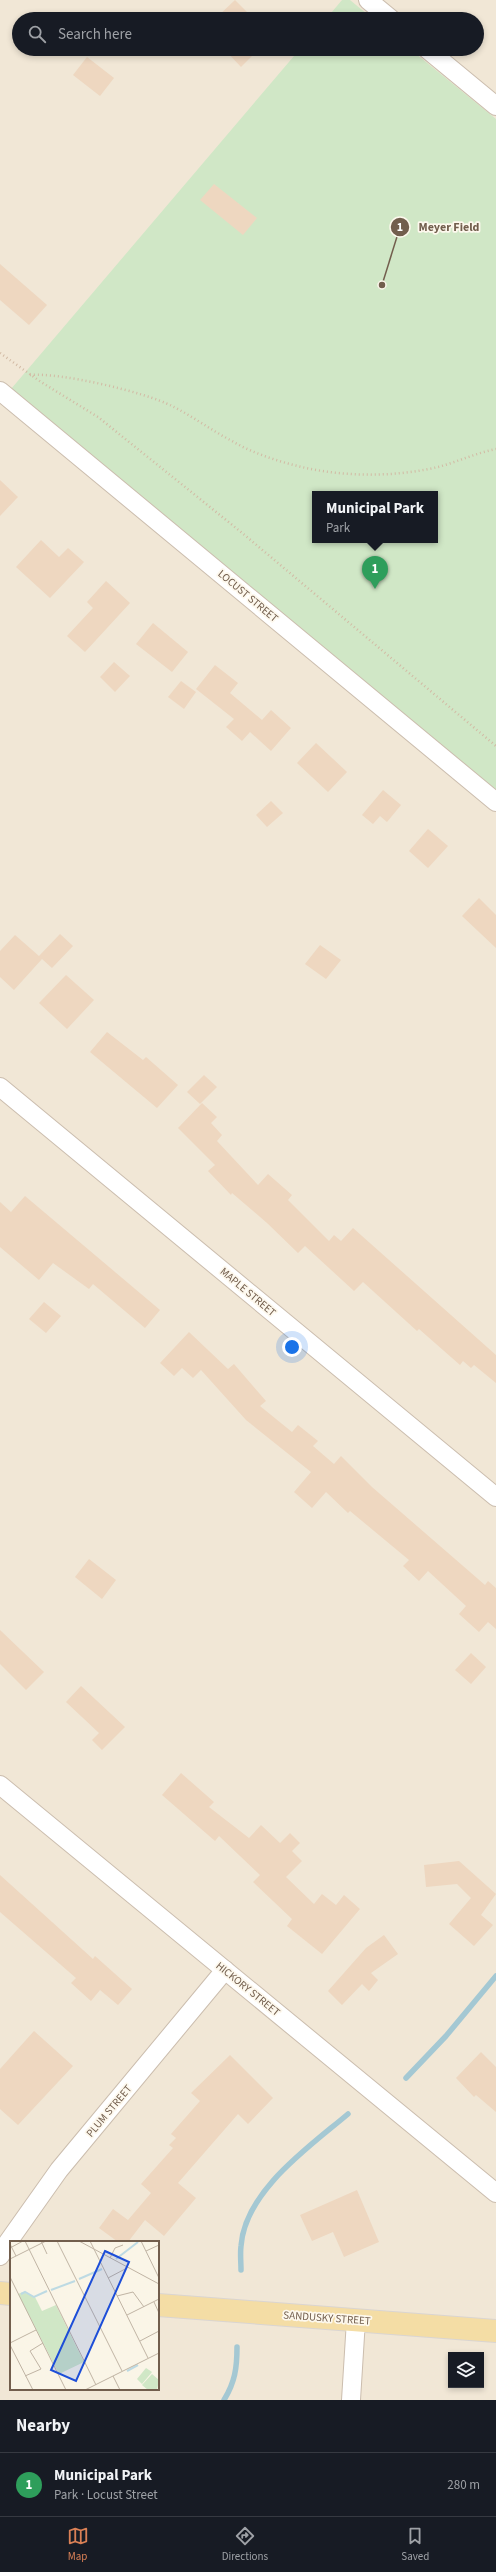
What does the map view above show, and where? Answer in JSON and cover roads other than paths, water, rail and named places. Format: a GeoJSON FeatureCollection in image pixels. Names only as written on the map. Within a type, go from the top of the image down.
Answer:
{"type":"FeatureCollection","features":[{"type":"Feature","properties":{"kind":"main road"},"geometry":{"type":"LineString","coordinates":[[0,2293],[10,2294]]}},
{"type":"Feature","properties":{"kind":"main road","name":"SANDUSKY STREET"},"geometry":{"type":"LineString","coordinates":[[159,2305],[496,2331]]}},
{"type":"Feature","properties":{"kind":"street"},"geometry":{"type":"LineString","coordinates":[[368,0],[383,12]]}},
{"type":"Feature","properties":{"kind":"street"},"geometry":{"type":"LineString","coordinates":[[435,56],[496,106]]}},
{"type":"Feature","properties":{"kind":"street","name":"LOCUST STREET"},"geometry":{"type":"LineString","coordinates":[[0,391],[496,802]]}},
{"type":"Feature","properties":{"kind":"street","name":"MAPLE STREET"},"geometry":{"type":"LineString","coordinates":[[0,1087],[496,1497]]}},
{"type":"Feature","properties":{"kind":"street","name":"HICKORY STREET"},"geometry":{"type":"LineString","coordinates":[[0,1785],[496,2193]]}},
{"type":"Feature","properties":{"kind":"street","name":"PLUM STREET"},"geometry":{"type":"LineString","coordinates":[[0,2256],[8,2242],[60,2170],[225,1970]]}},
{"type":"Feature","properties":{"kind":"street"},"geometry":{"type":"LineString","coordinates":[[351,2400],[356,2320]]}},
{"type":"Feature","properties":{"kind":"waterway"},"geometry":{"type":"LineString","coordinates":[[406,2078],[446,2036],[496,1976]]}},
{"type":"Feature","properties":{"kind":"waterway"},"geometry":{"type":"LineString","coordinates":[[241,2270],[241,2246],[245,2226],[254,2207],[266,2189],[298,2156],[348,2114]]}},
{"type":"Feature","properties":{"kind":"waterway"},"geometry":{"type":"LineString","coordinates":[[224,2400],[235,2375],[237,2347]]}},
{"type":"Feature","properties":{"kind":"place","name":"Meyer Field"},"geometry":{"type":"Point","coordinates":[382,285]}},
{"type":"Feature","properties":{"kind":"place","name":"Municipal Park"},"geometry":{"type":"Point","coordinates":[375,589]}}]}
